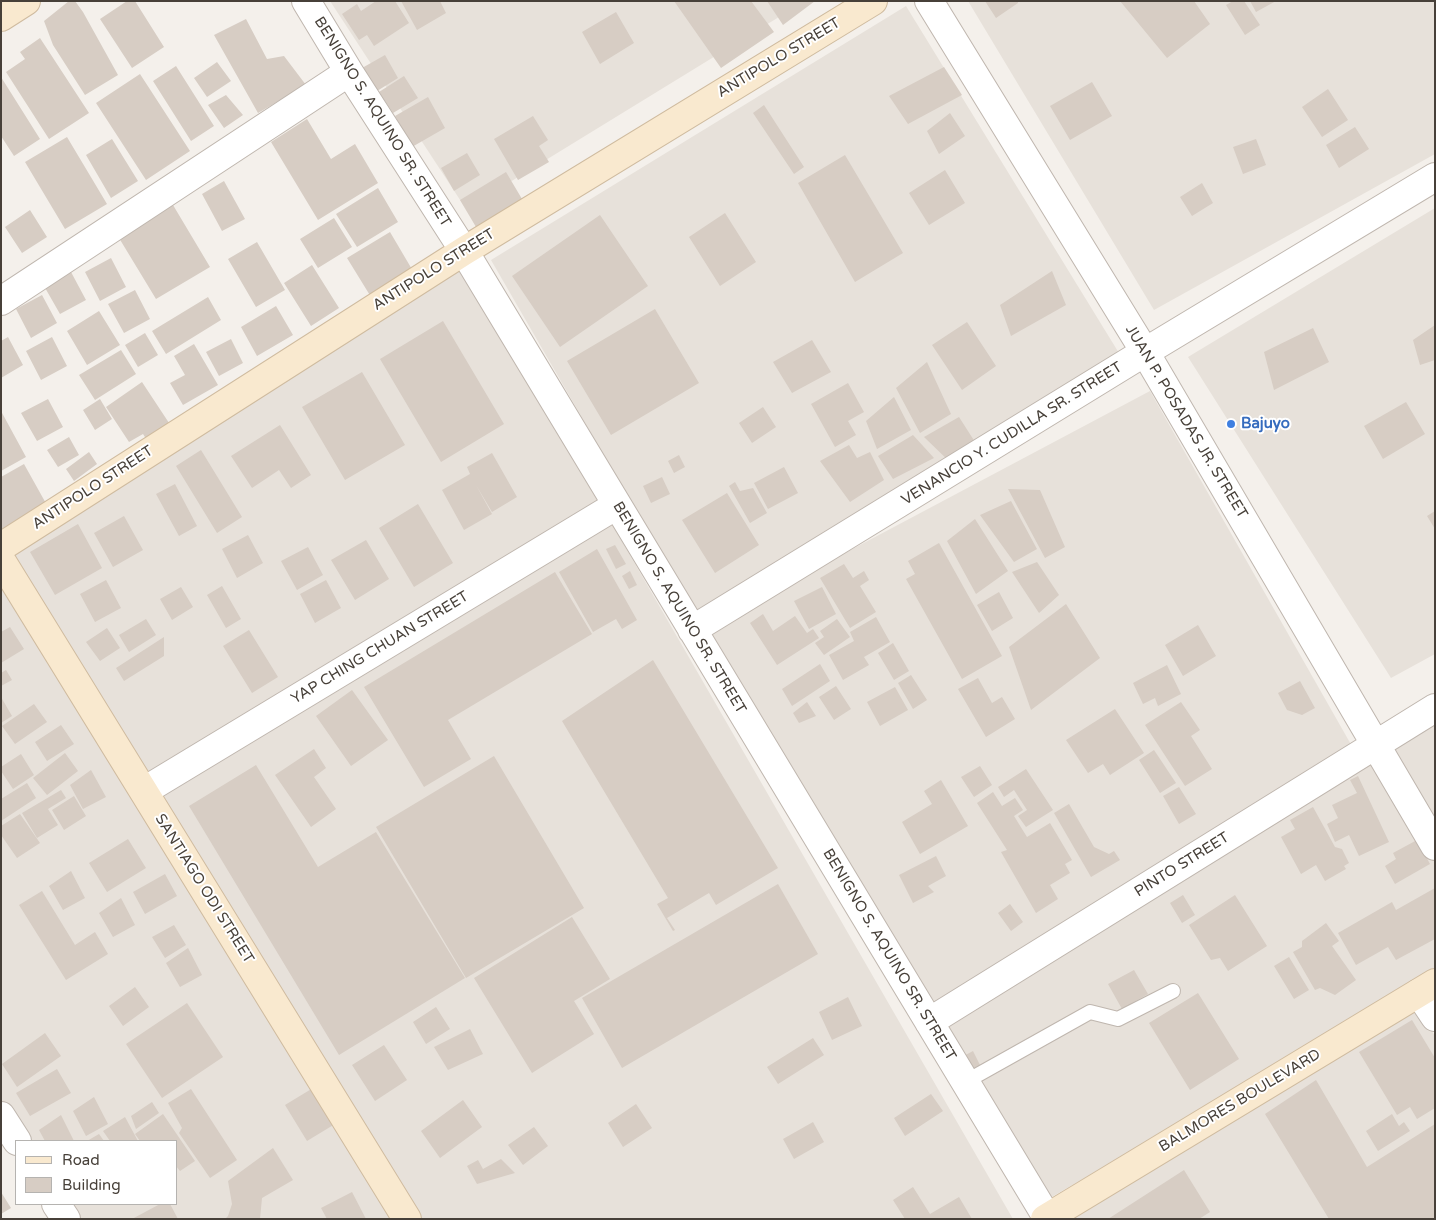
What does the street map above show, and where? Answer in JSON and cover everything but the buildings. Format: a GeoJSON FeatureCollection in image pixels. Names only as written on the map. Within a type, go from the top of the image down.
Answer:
{"type":"FeatureCollection","features":[{"type":"Feature","properties":{"kind":"street"},"geometry":{"type":"LineString","coordinates":[[1,17],[26,1]]}},
{"type":"Feature","properties":{"kind":"street","name":"BENIGNO S. AQUINO SR. STREET"},"geometry":{"type":"LineString","coordinates":[[306,1],[349,72],[464,251],[1047,1218]]}},
{"type":"Feature","properties":{"kind":"street","name":"ANTIPOLO STREET"},"geometry":{"type":"LineString","coordinates":[[1,547],[464,251],[872,1]]}},
{"type":"Feature","properties":{"kind":"street","name":"JUAN P. POSADAS JR. STREET"},"geometry":{"type":"LineString","coordinates":[[929,1],[1145,352],[1435,846]]}},
{"type":"Feature","properties":{"kind":"street"},"geometry":{"type":"LineString","coordinates":[[1,301],[349,72]]}},
{"type":"Feature","properties":{"kind":"street","name":"VENANCIO Y. CUDILLA SR. STREET"},"geometry":{"type":"LineString","coordinates":[[692,630],[1145,352],[1435,177]]}},
{"type":"Feature","properties":{"kind":"street","name":"YAP CHING CHUAN STREET"},"geometry":{"type":"LineString","coordinates":[[144,791],[617,505]]}},
{"type":"Feature","properties":{"kind":"street","name":"SANTIAGO ODI STREET"},"geometry":{"type":"LineString","coordinates":[[1,560],[408,1219]]}},
{"type":"Feature","properties":{"kind":"street","name":"PINTO STREET"},"geometry":{"type":"LineString","coordinates":[[929,1022],[1435,708]]}},
{"type":"Feature","properties":{"kind":"street"},"geometry":{"type":"LineString","coordinates":[[1427,988],[1435,1017]]}},
{"type":"Feature","properties":{"kind":"street","name":"BALMORES BOULEVARD"},"geometry":{"type":"LineString","coordinates":[[1047,1218],[1427,988]]}},
{"type":"Feature","properties":{"kind":"street"},"geometry":{"type":"LineString","coordinates":[[1,1116],[16,1140]]}},
{"type":"Feature","properties":{"kind":"street"},"geometry":{"type":"LineString","coordinates":[[57,1205],[66,1219]]}},
{"type":"Feature","properties":{"kind":"lane"},"geometry":{"type":"LineString","coordinates":[[965,1082],[1090,1012],[1118,1019],[1174,991]]}},
{"type":"Feature","properties":{"kind":"shaded area"},"geometry":{"type":"Polygon","coordinates":[[[330,1],[805,1],[466,209],[330,1]]]}},
{"type":"Feature","properties":{"kind":"shaded area"},"geometry":{"type":"Polygon","coordinates":[[[968,1],[1435,1],[1435,154],[1154,310],[968,1]]]}},
{"type":"Feature","properties":{"kind":"shaded area"},"geometry":{"type":"Polygon","coordinates":[[[906,6],[1122,358],[697,617],[491,260],[906,6]]]}},
{"type":"Feature","properties":{"kind":"shaded area"},"geometry":{"type":"Polygon","coordinates":[[[1435,208],[1435,654],[1391,678],[1188,357],[1435,208]]]}},
{"type":"Feature","properties":{"kind":"shaded area"},"geometry":{"type":"Polygon","coordinates":[[[462,264],[1013,1219],[422,1219],[12,555],[462,264]]]}},
{"type":"Feature","properties":{"kind":"shaded area"},"geometry":{"type":"Polygon","coordinates":[[[1150,391],[1353,748],[924,1008],[700,630],[1150,391]]]}},
{"type":"Feature","properties":{"kind":"shaded area"},"geometry":{"type":"Polygon","coordinates":[[[1,575],[399,1219],[74,1219],[66,1205],[178,1205],[178,1140],[25,1140],[1,1103],[1,575]]]}},
{"type":"Feature","properties":{"kind":"shaded area"},"geometry":{"type":"Polygon","coordinates":[[[1435,722],[1435,828],[1389,748],[1435,722]]]}},
{"type":"Feature","properties":{"kind":"shaded area"},"geometry":{"type":"Polygon","coordinates":[[[1373,757],[1435,862],[1435,974],[1043,1202],[937,1022],[1373,757]]]}},
{"type":"Feature","properties":{"kind":"shaded area"},"geometry":{"type":"Polygon","coordinates":[[[1418,1009],[1435,1036],[1435,1219],[1066,1219],[1418,1009]]]}},
{"type":"Feature","properties":{"kind":"place","name":"Bajuyo"},"geometry":{"type":"Point","coordinates":[1231,424]}}]}
